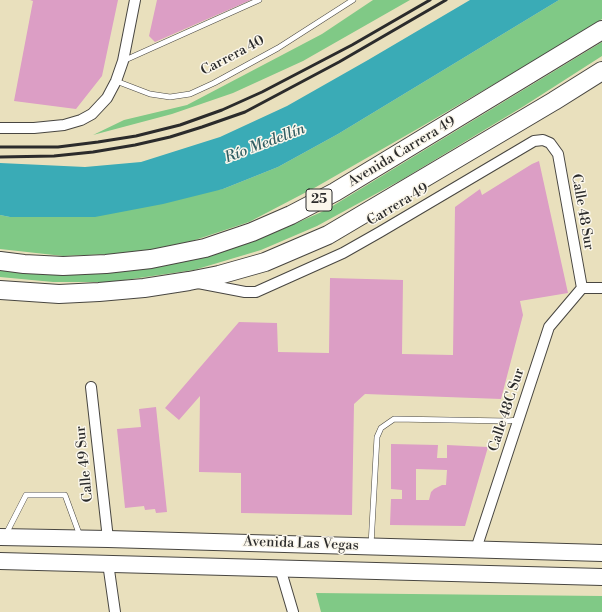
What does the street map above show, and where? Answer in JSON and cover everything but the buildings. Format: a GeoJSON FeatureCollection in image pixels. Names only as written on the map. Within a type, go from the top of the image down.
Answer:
{"type":"FeatureCollection","features":[{"type":"Feature","properties":{"kind":"highway","name":"Avenida Carrera 49"},"geometry":{"type":"LineString","coordinates":[[0,261],[63,266],[106,264],[151,259],[205,248],[252,232],[291,215],[335,192],[602,30]]}},
{"type":"Feature","properties":{"kind":"highway","name":"25"},"geometry":{"type":"LineString","coordinates":[[1,290],[59,294],[99,292],[190,281],[265,262],[328,235],[602,71]]}},
{"type":"Feature","properties":{"kind":"main road","name":"Avenida Las Vegas"},"geometry":{"type":"LineString","coordinates":[[2,537],[108,538],[602,553]]}},
{"type":"Feature","properties":{"kind":"main road","name":"Avenida Las Vegas"},"geometry":{"type":"LineString","coordinates":[[0,561],[602,577]]}},
{"type":"Feature","properties":{"kind":"street"},"geometry":{"type":"LineString","coordinates":[[0,128],[34,128],[64,125],[81,120],[92,114],[107,98],[116,81],[123,61],[135,0]]}},
{"type":"Feature","properties":{"kind":"street","name":"Carrera 49"},"geometry":{"type":"LineString","coordinates":[[190,281],[245,292],[256,292],[343,253],[534,141],[543,140],[550,143]]}},
{"type":"Feature","properties":{"kind":"street","name":"Calle 48 Sur"},"geometry":{"type":"LineString","coordinates":[[550,143],[558,154],[582,288]]}},
{"type":"Feature","properties":{"kind":"street"},"geometry":{"type":"LineString","coordinates":[[582,288],[602,288]]}},
{"type":"Feature","properties":{"kind":"street","name":"Calle 48C Sur"},"geometry":{"type":"LineString","coordinates":[[476,549],[549,327],[582,288]]}},
{"type":"Feature","properties":{"kind":"street","name":"Calle 49 Sur"},"geometry":{"type":"LineString","coordinates":[[91,387],[108,538]]}},
{"type":"Feature","properties":{"kind":"street"},"geometry":{"type":"LineString","coordinates":[[108,563],[115,612]]}},
{"type":"Feature","properties":{"kind":"street"},"geometry":{"type":"LineString","coordinates":[[280,568],[293,612]]}},
{"type":"Feature","properties":{"kind":"lane"},"geometry":{"type":"LineString","coordinates":[[123,61],[259,0]]}},
{"type":"Feature","properties":{"kind":"lane","name":"Carrera 40"},"geometry":{"type":"LineString","coordinates":[[116,81],[150,94],[170,97],[190,94],[214,83],[278,48],[353,0]]}},
{"type":"Feature","properties":{"kind":"lane"},"geometry":{"type":"LineString","coordinates":[[371,546],[377,437],[381,428],[394,419],[518,420]]}},
{"type":"Feature","properties":{"kind":"lane"},"geometry":{"type":"LineString","coordinates":[[2,537],[26,495],[65,495],[77,532],[81,538]]}},
{"type":"Feature","properties":{"kind":"green space"},"geometry":{"type":"Polygon","coordinates":[[[373,0],[410,0],[303,61],[233,93],[172,114],[93,135],[124,120],[187,105],[322,34],[373,0]]]}},
{"type":"Feature","properties":{"kind":"green space"},"geometry":{"type":"Polygon","coordinates":[[[559,0],[602,0],[602,19],[419,128],[316,187],[249,222],[192,241],[134,253],[63,256],[0,249],[0,215],[10,217],[223,189],[278,167],[338,134],[559,0]]]}},
{"type":"Feature","properties":{"kind":"green space"},"geometry":{"type":"Polygon","coordinates":[[[602,42],[602,56],[524,106],[403,179],[317,226],[261,250],[194,270],[111,282],[53,282],[0,277],[0,270],[31,274],[86,274],[129,270],[232,248],[276,232],[326,210],[602,42]]]}},
{"type":"Feature","properties":{"kind":"green space"},"geometry":{"type":"Polygon","coordinates":[[[316,593],[602,596],[602,612],[321,612],[316,593]]]}},
{"type":"Feature","properties":{"kind":"water","name":"Río Medellín"},"geometry":{"type":"Polygon","coordinates":[[[470,0],[559,0],[338,134],[278,167],[223,189],[163,204],[95,217],[10,217],[0,215],[0,163],[85,167],[141,162],[220,137],[287,106],[470,0]]]}},
{"type":"Feature","properties":{"kind":"railway"},"geometry":{"type":"LineString","coordinates":[[0,147],[58,147],[136,136],[180,125],[222,110],[262,92],[352,45],[430,0]]}},
{"type":"Feature","properties":{"kind":"railway"},"geometry":{"type":"LineString","coordinates":[[0,157],[54,156],[93,152],[135,145],[170,137],[245,112],[339,62],[446,0]]}}]}
